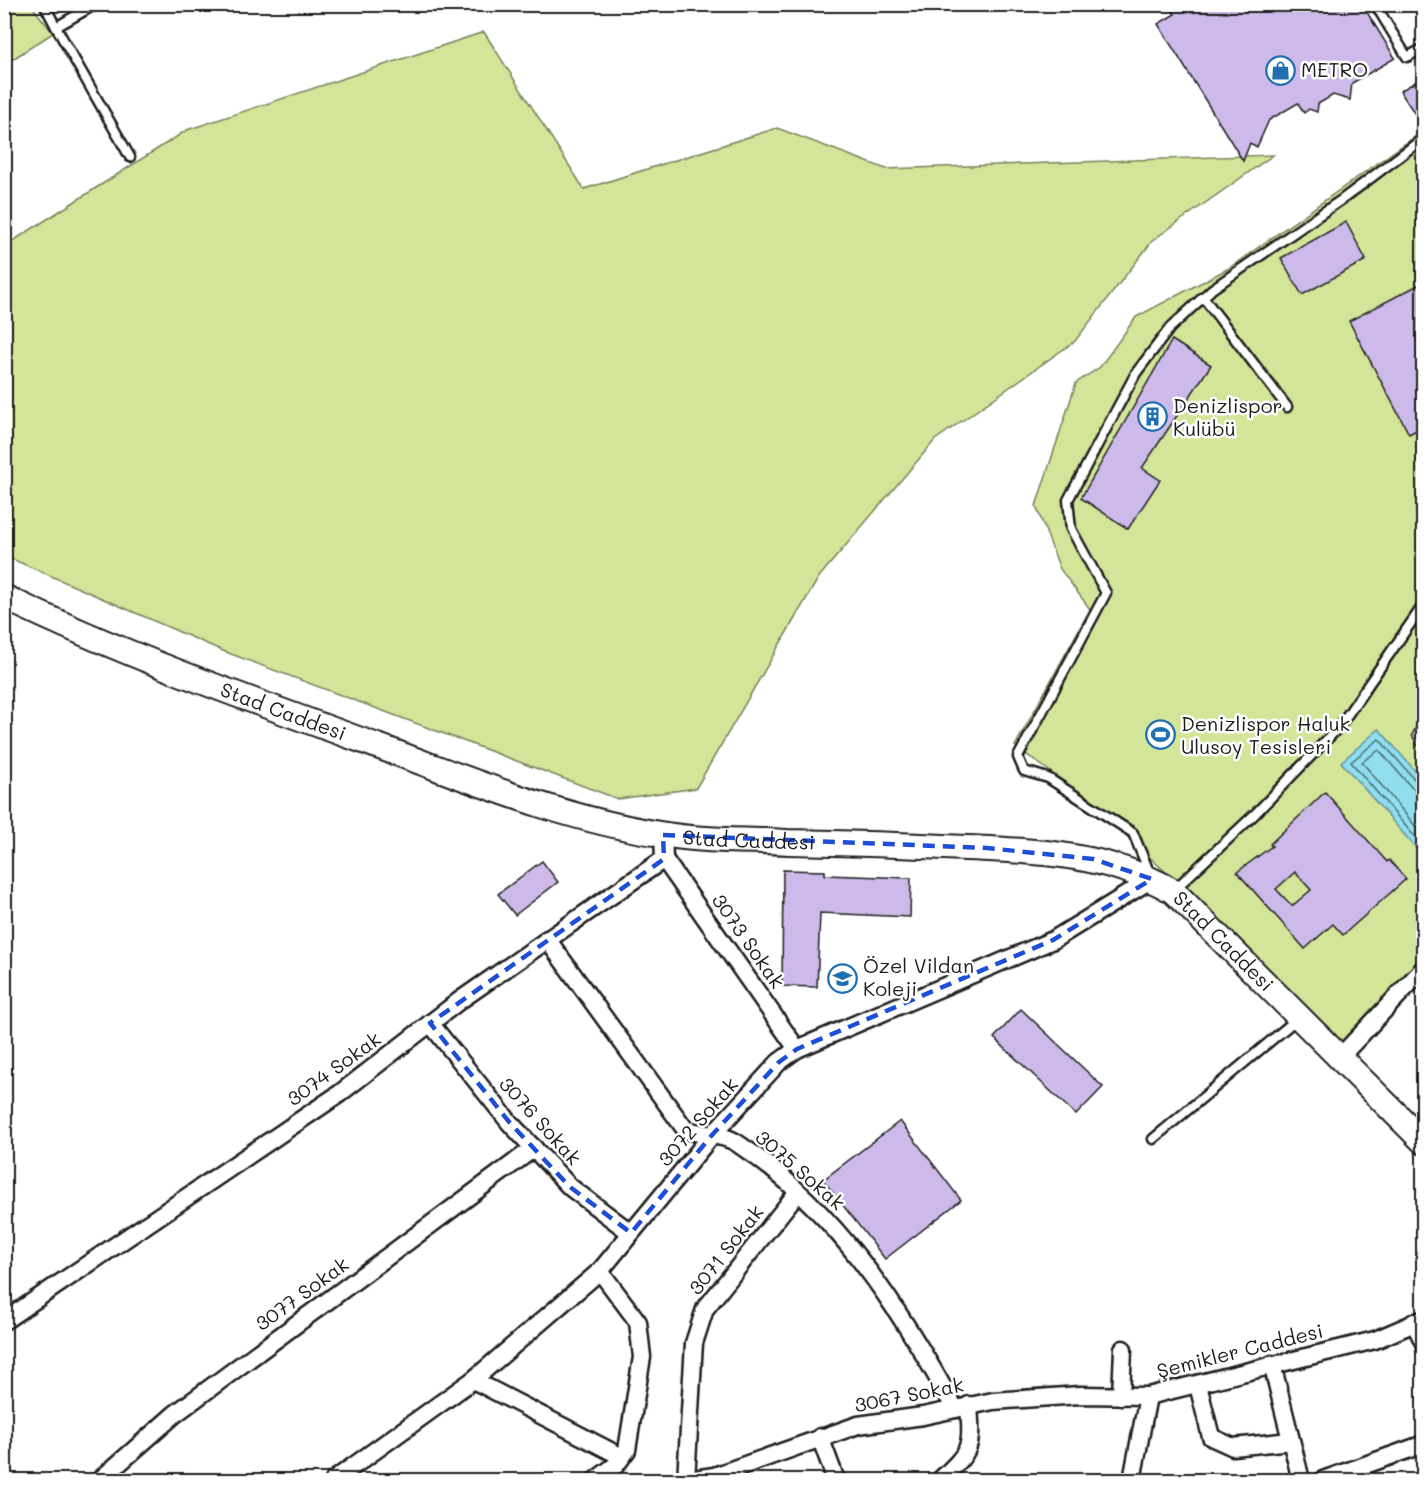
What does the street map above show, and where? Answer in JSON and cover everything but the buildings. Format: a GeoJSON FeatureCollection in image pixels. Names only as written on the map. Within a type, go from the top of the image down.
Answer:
{"type":"FeatureCollection","features":[{"type":"Feature","properties":{"kind":"street","name":"Stad Caddesi"},"geometry":{"type":"LineString","coordinates":[[4,597],[133,656],[516,797],[630,829],[663,847],[707,839],[899,844],[1062,854],[1119,866],[1152,879],[1173,891],[1424,1142]]}},
{"type":"Feature","properties":{"kind":"street","name":"3074 Sokak"},"geometry":{"type":"LineString","coordinates":[[4,1321],[339,1094],[430,1023],[547,939],[663,847]]}},
{"type":"Feature","properties":{"kind":"street","name":"3073 Sokak"},"geometry":{"type":"LineString","coordinates":[[663,847],[797,1049]]}},
{"type":"Feature","properties":{"kind":"street","name":"3072 Sokak"},"geometry":{"type":"LineString","coordinates":[[334,1480],[473,1380],[600,1271],[712,1135],[779,1062],[797,1049],[1053,940],[1152,879]]}},
{"type":"Feature","properties":{"kind":"street","name":"3075 Sokak"},"geometry":{"type":"LineString","coordinates":[[547,939],[685,1129],[735,1142],[797,1193],[844,1237],[878,1281],[962,1407]]}},
{"type":"Feature","properties":{"kind":"street"},"geometry":{"type":"LineString","coordinates":[[1339,1058],[1424,968]]}},
{"type":"Feature","properties":{"kind":"street","name":"3076 Sokak"},"geometry":{"type":"LineString","coordinates":[[430,1023],[534,1148],[570,1186],[631,1233]]}},
{"type":"Feature","properties":{"kind":"street","name":"3077 Sokak"},"geometry":{"type":"LineString","coordinates":[[100,1480],[176,1414],[534,1148]]}},
{"type":"Feature","properties":{"kind":"street","name":"3071 Sokak"},"geometry":{"type":"LineString","coordinates":[[687,1480],[694,1343],[698,1327],[705,1309],[797,1193]]}},
{"type":"Feature","properties":{"kind":"street"},"geometry":{"type":"LineString","coordinates":[[596,1480],[627,1450],[642,1357],[638,1322],[600,1271]]}},
{"type":"Feature","properties":{"kind":"street"},"geometry":{"type":"LineString","coordinates":[[1419,1320],[1424,1343]]}},
{"type":"Feature","properties":{"kind":"street","name":"Şemikler Caddesi"},"geometry":{"type":"LineString","coordinates":[[1132,1480],[1148,1396],[1375,1340],[1419,1320]]}},
{"type":"Feature","properties":{"kind":"street"},"geometry":{"type":"LineString","coordinates":[[1121,1396],[1123,1349]]}},
{"type":"Feature","properties":{"kind":"street"},"geometry":{"type":"LineString","coordinates":[[1272,1364],[1301,1480]]}},
{"type":"Feature","properties":{"kind":"street"},"geometry":{"type":"LineString","coordinates":[[473,1380],[622,1457]]}},
{"type":"Feature","properties":{"kind":"street"},"geometry":{"type":"LineString","coordinates":[[1198,1385],[1211,1437],[1233,1447],[1291,1442]]}},
{"type":"Feature","properties":{"kind":"street","name":"3067 Sokak"},"geometry":{"type":"LineString","coordinates":[[687,1480],[714,1476],[858,1425],[923,1416],[962,1407],[1070,1396],[1148,1396]]}},
{"type":"Feature","properties":{"kind":"street"},"geometry":{"type":"LineString","coordinates":[[944,1479],[972,1442],[962,1407]]}},
{"type":"Feature","properties":{"kind":"street"},"geometry":{"type":"LineString","coordinates":[[820,1437],[836,1480]]}},
{"type":"Feature","properties":{"kind":"street"},"geometry":{"type":"LineString","coordinates":[[1323,1480],[1424,1444]]}},
{"type":"Feature","properties":{"kind":"lane"},"geometry":{"type":"LineString","coordinates":[[44,4],[130,157]]}},
{"type":"Feature","properties":{"kind":"lane"},"geometry":{"type":"LineString","coordinates":[[57,27],[96,4]]}},
{"type":"Feature","properties":{"kind":"lane"},"geometry":{"type":"LineString","coordinates":[[1375,4],[1407,57],[1424,48]]}},
{"type":"Feature","properties":{"kind":"lane"},"geometry":{"type":"LineString","coordinates":[[1152,879],[1133,833],[1048,778],[1024,771],[1018,758],[1106,593],[1071,530],[1068,500],[1136,373],[1170,328],[1203,297],[1424,138]]}},
{"type":"Feature","properties":{"kind":"lane"},"geometry":{"type":"LineString","coordinates":[[1203,297],[1287,407]]}},
{"type":"Feature","properties":{"kind":"lane"},"geometry":{"type":"LineString","coordinates":[[1173,891],[1254,814],[1339,727],[1424,604]]}},
{"type":"Feature","properties":{"kind":"lane"},"geometry":{"type":"LineString","coordinates":[[1153,1139],[1299,1018]]}},
{"type":"Feature","properties":{"kind":"highlighted area"},"geometry":{"type":"Polygon","coordinates":[[[663,835],[987,848],[1093,859],[1152,879],[1053,940],[797,1049],[779,1062],[712,1135],[631,1233],[570,1187],[510,1123],[430,1023],[664,859],[663,835]]]}},
{"type":"Feature","properties":{"kind":"green space"},"geometry":{"type":"Polygon","coordinates":[[[5,4],[31,5],[53,33],[5,64],[5,4]]]}},
{"type":"Feature","properties":{"kind":"green space"},"geometry":{"type":"Polygon","coordinates":[[[484,32],[584,189],[777,128],[886,169],[1273,155],[1153,240],[1075,341],[935,440],[819,577],[696,788],[618,799],[223,651],[5,556],[5,246],[187,130],[484,32]]]}},
{"type":"Feature","properties":{"kind":"green space"},"geometry":{"type":"Polygon","coordinates":[[[1423,131],[1423,967],[1339,1058],[1299,1018],[1169,875],[1078,792],[1015,746],[1090,609],[1060,569],[1036,506],[1076,383],[1100,367],[1136,317],[1229,268],[1423,131]]]}},
{"type":"Feature","properties":{"kind":"water"},"geometry":{"type":"Polygon","coordinates":[[[1379,729],[1423,780],[1423,841],[1416,848],[1341,762],[1379,729]]]}},
{"type":"Feature","properties":{"kind":"place","name":"METRO"},"geometry":{"type":"Point","coordinates":[1280,70]}},
{"type":"Feature","properties":{"kind":"place","name":"Denizlispor Kulübü"},"geometry":{"type":"Point","coordinates":[1152,417]}},
{"type":"Feature","properties":{"kind":"place","name":"Denizlispor Haluk Ulusoy Tesisleri"},"geometry":{"type":"Point","coordinates":[1160,735]}},
{"type":"Feature","properties":{"kind":"place","name":"Özel Vildan Koleji"},"geometry":{"type":"Point","coordinates":[842,978]}}]}
